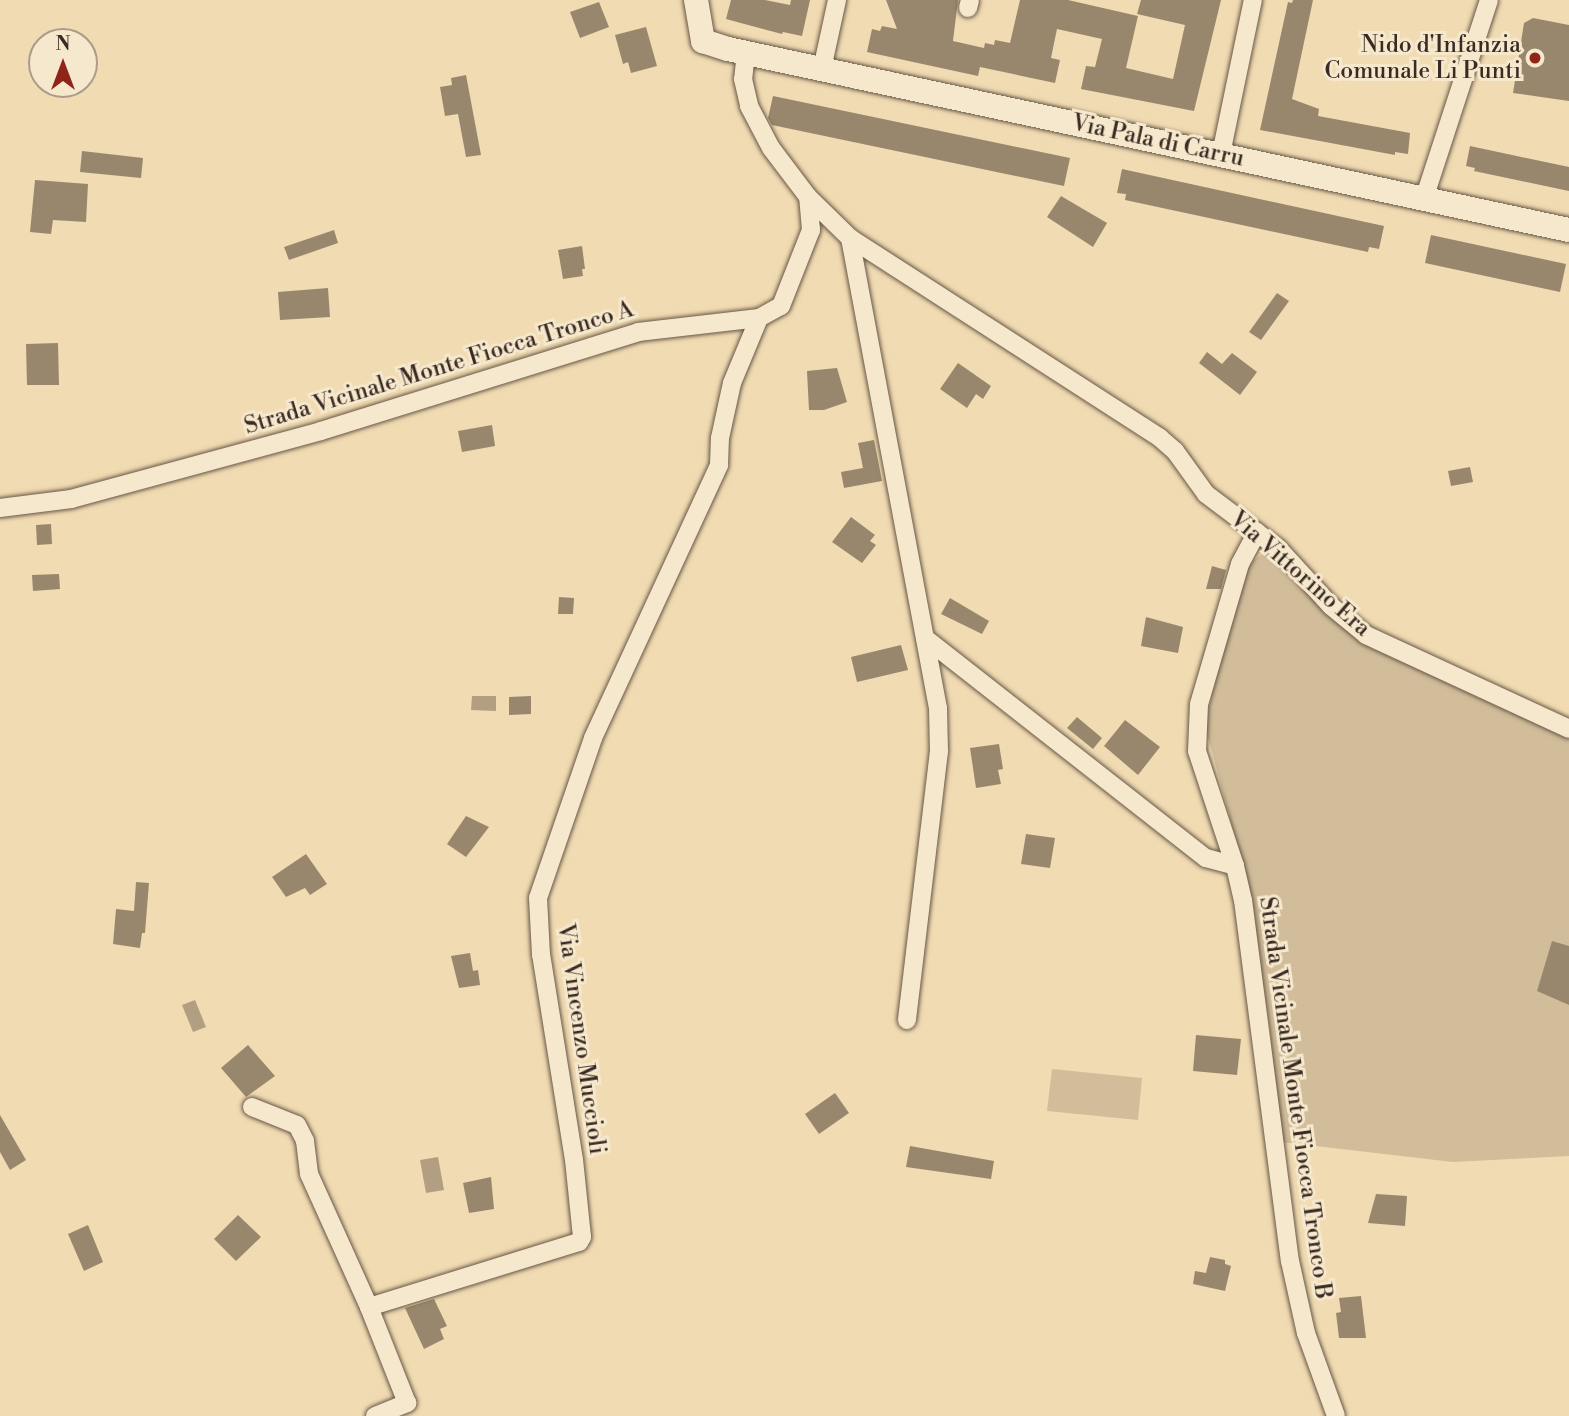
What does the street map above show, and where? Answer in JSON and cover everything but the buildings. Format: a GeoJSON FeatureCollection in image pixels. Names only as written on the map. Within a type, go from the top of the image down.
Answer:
{"type":"FeatureCollection","features":[{"type":"Feature","properties":{"kind":"street"},"geometry":{"type":"LineString","coordinates":[[696,0],[703,41],[746,52]]}},
{"type":"Feature","properties":{"kind":"street"},"geometry":{"type":"LineString","coordinates":[[822,69],[837,0]]}},
{"type":"Feature","properties":{"kind":"street"},"geometry":{"type":"LineString","coordinates":[[1221,154],[1254,0]]}},
{"type":"Feature","properties":{"kind":"street"},"geometry":{"type":"LineString","coordinates":[[1424,199],[1489,0]]}},
{"type":"Feature","properties":{"kind":"street","name":"Via Pala di Carru"},"geometry":{"type":"LineString","coordinates":[[746,52],[1569,230]]}},
{"type":"Feature","properties":{"kind":"street","name":"Via Vittorino Era"},"geometry":{"type":"LineString","coordinates":[[746,52],[743,79],[749,106],[771,148],[808,197],[850,237],[1160,438],[1175,451],[1206,494],[1279,550],[1331,607],[1366,635],[1569,729]]}},
{"type":"Feature","properties":{"kind":"street"},"geometry":{"type":"LineString","coordinates":[[759,318],[781,306],[811,230],[808,197]]}},
{"type":"Feature","properties":{"kind":"street"},"geometry":{"type":"LineString","coordinates":[[850,237],[938,708],[939,751],[907,1020]]}},
{"type":"Feature","properties":{"kind":"street","name":"Strada Vicinale Monte Fiocca Tronco A"},"geometry":{"type":"LineString","coordinates":[[0,508],[71,499],[321,431],[638,332],[759,318]]}},
{"type":"Feature","properties":{"kind":"street","name":"Via Vincenzo Muccioli"},"geometry":{"type":"LineString","coordinates":[[369,1307],[579,1242],[582,1237],[574,1160],[541,954],[538,898],[593,738],[719,465],[720,438],[732,383],[759,318]]}},
{"type":"Feature","properties":{"kind":"street","name":"Strada Vicinale Monte Fiocca Tronco B"},"geometry":{"type":"LineString","coordinates":[[1257,532],[1240,564],[1199,704],[1196,732],[1202,771],[1235,866],[1244,914],[1290,1261],[1306,1333],[1336,1416]]}},
{"type":"Feature","properties":{"kind":"street"},"geometry":{"type":"LineString","coordinates":[[925,638],[1206,858],[1235,866]]}},
{"type":"Feature","properties":{"kind":"street"},"geometry":{"type":"LineString","coordinates":[[252,1107],[297,1125],[306,1141],[309,1174],[369,1307],[410,1409],[375,1416]]}},
{"type":"Feature","properties":{"kind":"shaded area"},"geometry":{"type":"Polygon","coordinates":[[[1270,548],[1372,638],[1569,725],[1569,1156],[1453,1162],[1281,1142],[1269,1021],[1246,877],[1205,726],[1240,571],[1270,548]]]}},
{"type":"Feature","properties":{"kind":"shaded area"},"geometry":{"type":"Polygon","coordinates":[[[472,696],[496,696],[496,711],[471,710],[472,696]]]}},
{"type":"Feature","properties":{"kind":"shaded area"},"geometry":{"type":"Polygon","coordinates":[[[195,1000],[206,1027],[193,1032],[182,1005],[195,1000]]]}},
{"type":"Feature","properties":{"kind":"shaded area"},"geometry":{"type":"Polygon","coordinates":[[[1052,1069],[1142,1078],[1138,1120],[1047,1111],[1052,1069]]]}},
{"type":"Feature","properties":{"kind":"shaded area"},"geometry":{"type":"Polygon","coordinates":[[[438,1157],[444,1190],[426,1193],[420,1160],[438,1157]]]}},
{"type":"Feature","properties":{"kind":"place","name":"Nido d'Infanzia Comunale Li Punti"},"geometry":{"type":"Point","coordinates":[1535,58]}}]}
